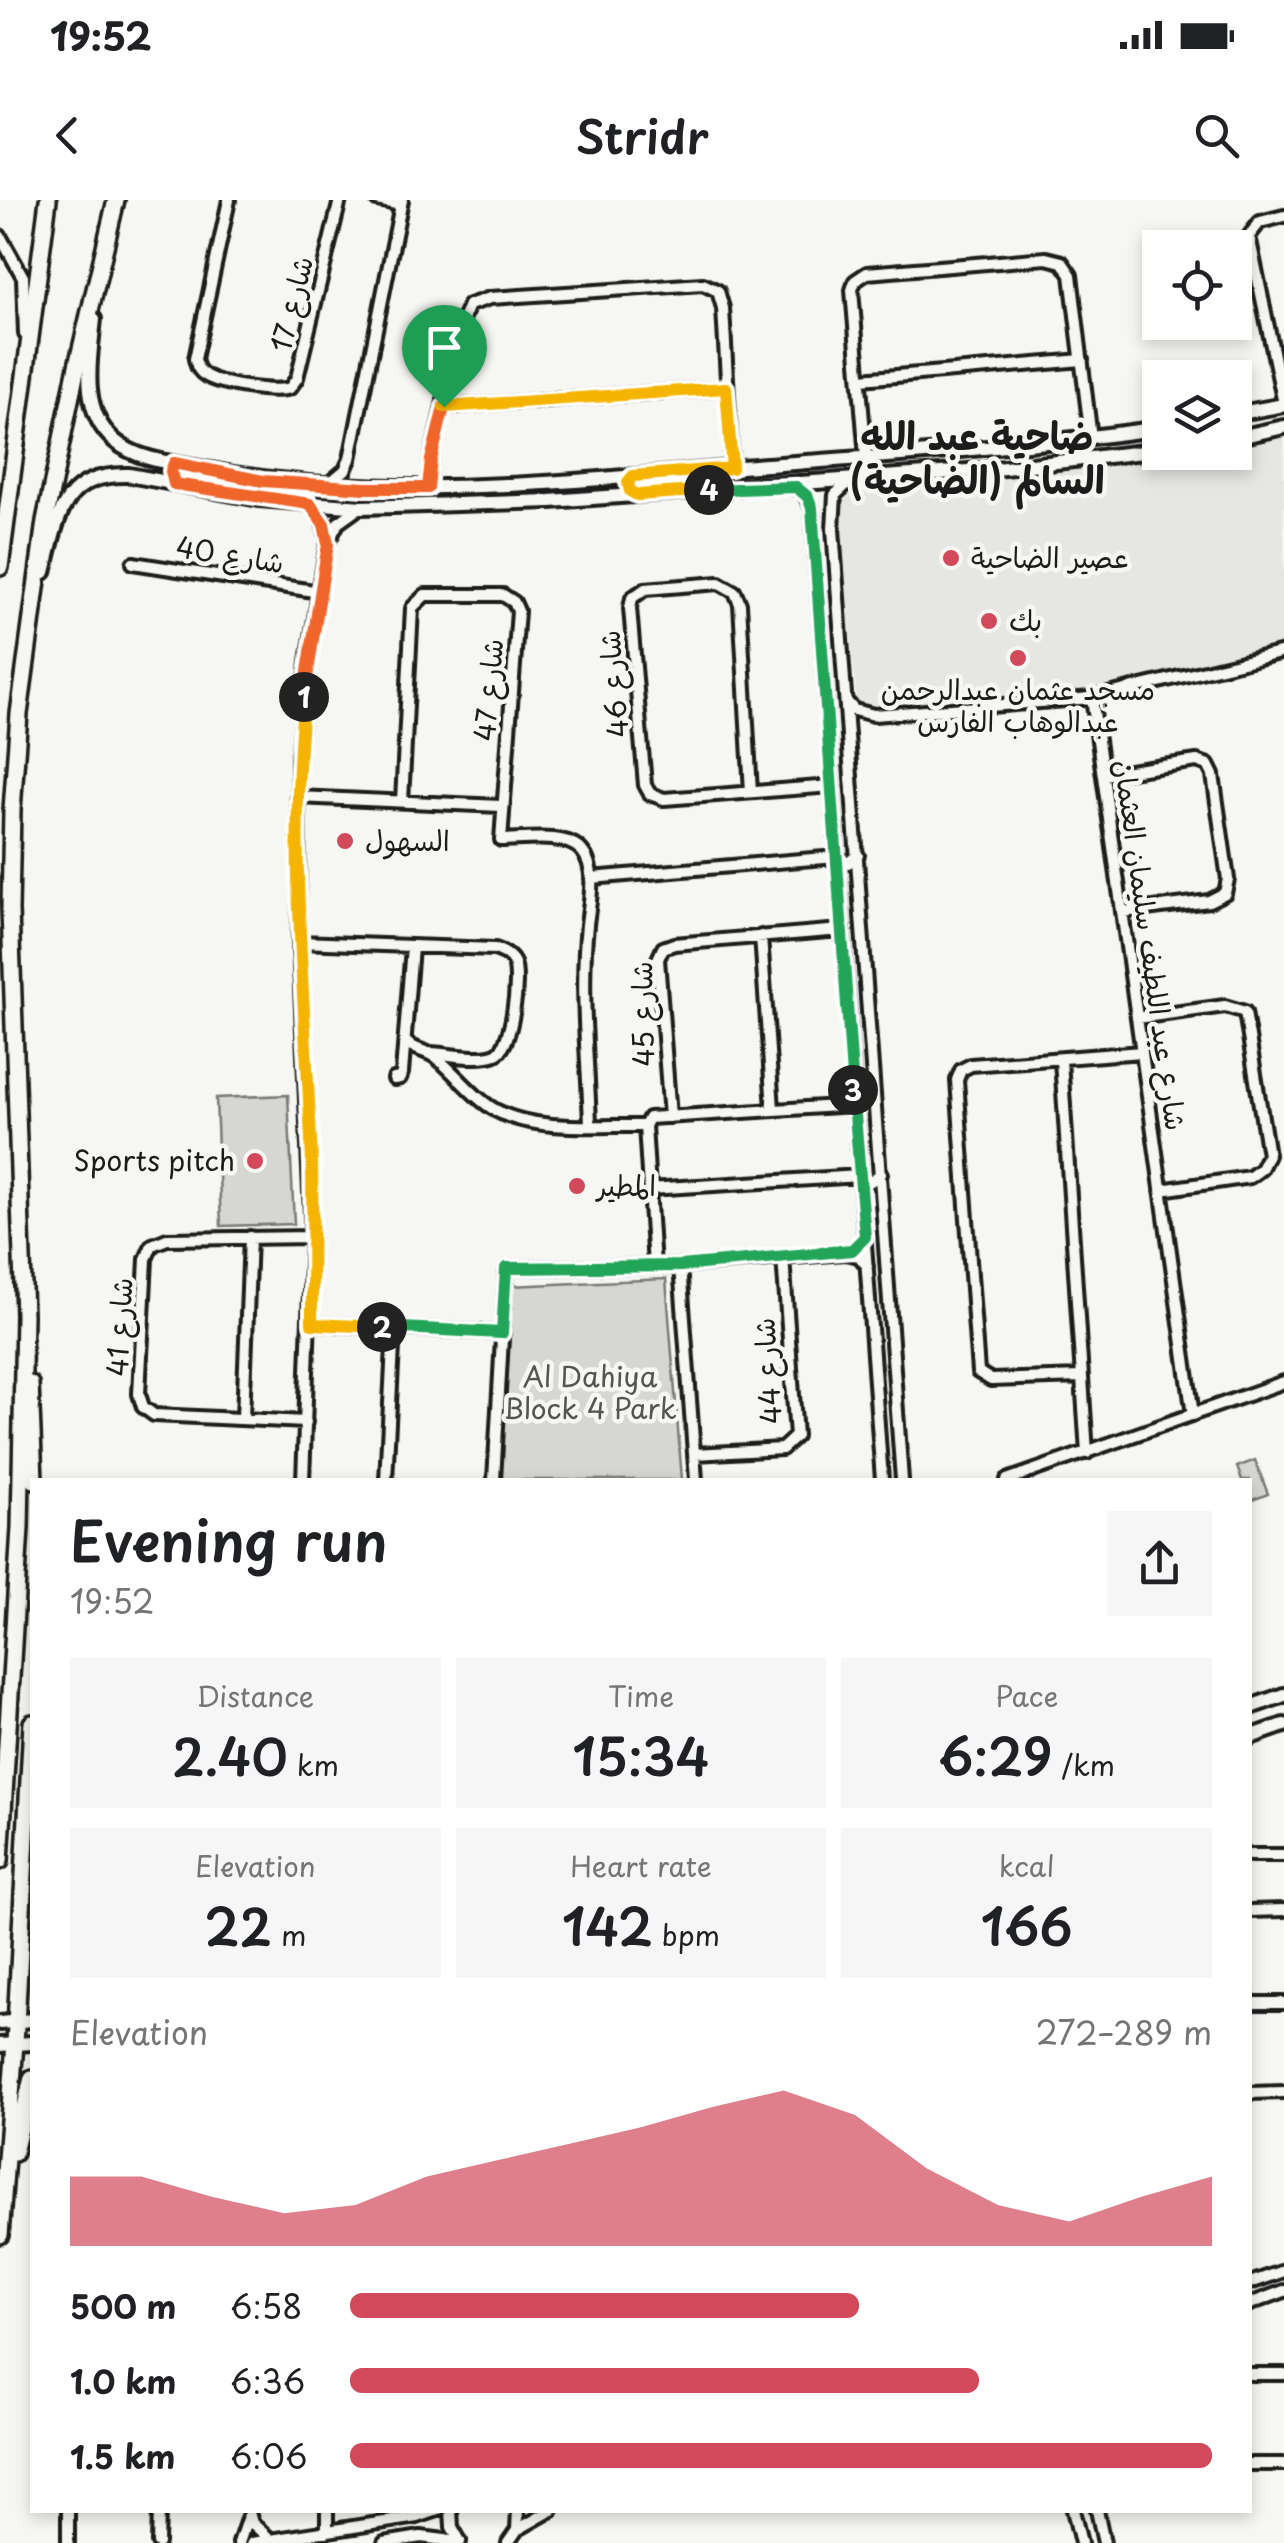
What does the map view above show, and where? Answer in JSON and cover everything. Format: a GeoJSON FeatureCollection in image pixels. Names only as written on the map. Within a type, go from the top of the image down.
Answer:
{"type":"FeatureCollection","features":[{"type":"Feature","properties":{"kind":"highway"},"geometry":{"type":"LineString","coordinates":[[0,567],[48,200]]}},
{"type":"Feature","properties":{"kind":"highway"},"geometry":{"type":"LineString","coordinates":[[34,1478],[24,1315],[10,910],[13,790],[28,635],[62,435],[116,200]]}},
{"type":"Feature","properties":{"kind":"highway"},"geometry":{"type":"LineString","coordinates":[[0,1861],[20,1528],[24,1315]]}},
{"type":"Feature","properties":{"kind":"highway"},"geometry":{"type":"LineString","coordinates":[[0,2235],[8,2122],[8,2044],[16,2022],[30,1753]]}},
{"type":"Feature","properties":{"kind":"highway"},"geometry":{"type":"LineString","coordinates":[[24,1844],[30,1867]]}},
{"type":"Feature","properties":{"kind":"highway"},"geometry":{"type":"LineString","coordinates":[[0,1993],[14,1980],[18,1966]]}},
{"type":"Feature","properties":{"kind":"highway"},"geometry":{"type":"LineString","coordinates":[[2,2211],[30,2084]]}},
{"type":"Feature","properties":{"kind":"highway"},"geometry":{"type":"LineString","coordinates":[[0,2103],[8,2122]]}},
{"type":"Feature","properties":{"kind":"main road"},"geometry":{"type":"LineString","coordinates":[[98,287],[88,381],[99,420],[113,440],[133,452],[263,481],[428,488],[606,478],[963,452],[1142,431]]}},
{"type":"Feature","properties":{"kind":"main road"},"geometry":{"type":"LineString","coordinates":[[1252,411],[1284,404]]}},
{"type":"Feature","properties":{"kind":"main road"},"geometry":{"type":"LineString","coordinates":[[1252,434],[1284,427]]}},
{"type":"Feature","properties":{"kind":"main road"},"geometry":{"type":"LineString","coordinates":[[993,449],[988,461],[996,469]]}},
{"type":"Feature","properties":{"kind":"main road"},"geometry":{"type":"LineString","coordinates":[[962,471],[970,461],[963,452]]}},
{"type":"Feature","properties":{"kind":"main road"},"geometry":{"type":"LineString","coordinates":[[28,635],[55,527],[72,495],[95,476],[129,474],[310,504],[362,507],[637,495],[996,469],[1142,452]]}},
{"type":"Feature","properties":{"kind":"main road"},"geometry":{"type":"LineString","coordinates":[[174,463],[174,484]]}},
{"type":"Feature","properties":{"kind":"main road"},"geometry":{"type":"LineString","coordinates":[[633,476],[628,487],[637,495]]}},
{"type":"Feature","properties":{"kind":"main road"},"geometry":{"type":"LineString","coordinates":[[606,478],[613,487],[608,496]]}},
{"type":"Feature","properties":{"kind":"main road"},"geometry":{"type":"LineString","coordinates":[[1252,1706],[1284,1695]]}},
{"type":"Feature","properties":{"kind":"main road"},"geometry":{"type":"LineString","coordinates":[[1252,1736],[1284,1727]]}},
{"type":"Feature","properties":{"kind":"street","name":"شارع 17"},"geometry":{"type":"LineString","coordinates":[[229,200],[195,359],[198,368],[214,379],[273,391],[290,388],[297,378],[340,200]]}},
{"type":"Feature","properties":{"kind":"street"},"geometry":{"type":"LineString","coordinates":[[326,485],[345,470],[350,459],[402,202],[377,200]]}},
{"type":"Feature","properties":{"kind":"street"},"geometry":{"type":"LineString","coordinates":[[1284,216],[1260,222],[1249,236],[1284,404]]}},
{"type":"Feature","properties":{"kind":"street"},"geometry":{"type":"LineString","coordinates":[[0,236],[23,277],[26,378]]}},
{"type":"Feature","properties":{"kind":"street"},"geometry":{"type":"LineString","coordinates":[[866,458],[852,290],[855,281],[867,273],[1055,259],[1068,268],[1091,438]]}},
{"type":"Feature","properties":{"kind":"street"},"geometry":{"type":"LineString","coordinates":[[428,488],[465,313],[469,304],[490,298],[711,286],[718,291],[723,308],[732,468]]}},
{"type":"Feature","properties":{"kind":"street"},"geometry":{"type":"LineString","coordinates":[[1269,329],[1284,325]]}},
{"type":"Feature","properties":{"kind":"street"},"geometry":{"type":"LineString","coordinates":[[861,379],[1082,360]]}},
{"type":"Feature","properties":{"kind":"street"},"geometry":{"type":"LineString","coordinates":[[444,407],[726,388]]}},
{"type":"Feature","properties":{"kind":"street"},"geometry":{"type":"LineString","coordinates":[[350,459],[351,470],[365,488]]}},
{"type":"Feature","properties":{"kind":"street"},"geometry":{"type":"LineString","coordinates":[[856,478],[835,495],[833,529],[902,1478]]}},
{"type":"Feature","properties":{"kind":"street"},"geometry":{"type":"LineString","coordinates":[[770,485],[802,490],[812,508],[882,1478]]}},
{"type":"Feature","properties":{"kind":"street"},"geometry":{"type":"LineString","coordinates":[[310,504],[324,524],[328,544]]}},
{"type":"Feature","properties":{"kind":"street"},"geometry":{"type":"LineString","coordinates":[[303,1478],[312,1324],[312,1237],[296,797],[308,661],[328,544],[338,522],[362,507]]}},
{"type":"Feature","properties":{"kind":"street"},"geometry":{"type":"LineString","coordinates":[[814,528],[824,519],[833,529]]}},
{"type":"Feature","properties":{"kind":"street","name":"شارع 40"},"geometry":{"type":"LineString","coordinates":[[133,563],[320,592]]}},
{"type":"Feature","properties":{"kind":"street","name":"شارع 46"},"geometry":{"type":"LineString","coordinates":[[751,792],[740,604],[735,592],[719,583],[637,592],[630,608],[647,790],[664,799],[832,786]]}},
{"type":"Feature","properties":{"kind":"street","name":"شارع 47"},"geometry":{"type":"LineString","coordinates":[[402,801],[412,608],[425,594],[503,595],[514,602],[518,611],[501,806]]}},
{"type":"Feature","properties":{"kind":"street"},"geometry":{"type":"LineString","coordinates":[[847,702],[864,714],[874,715],[1092,698],[1284,652]]}},
{"type":"Feature","properties":{"kind":"street","name":"شارع عبد اللطيف سليمان العثمان"},"geometry":{"type":"LineString","coordinates":[[1092,698],[1193,1415]]}},
{"type":"Feature","properties":{"kind":"street"},"geometry":{"type":"LineString","coordinates":[[850,736],[874,715]]}},
{"type":"Feature","properties":{"kind":"street"},"geometry":{"type":"LineString","coordinates":[[1103,775],[1189,761],[1203,762],[1214,774],[1228,887],[1222,897],[1122,912]]}},
{"type":"Feature","properties":{"kind":"street"},"geometry":{"type":"LineString","coordinates":[[296,797],[501,806],[501,840],[569,841],[582,850],[591,878],[585,943],[590,1125]]}},
{"type":"Feature","properties":{"kind":"street"},"geometry":{"type":"LineString","coordinates":[[591,878],[836,857],[848,863],[858,855]]}},
{"type":"Feature","properties":{"kind":"street"},"geometry":{"type":"LineString","coordinates":[[838,880],[848,871],[860,876]]}},
{"type":"Feature","properties":{"kind":"street","name":"شارع 45"},"geometry":{"type":"LineString","coordinates":[[670,1116],[660,952],[674,944],[842,930]]}},
{"type":"Feature","properties":{"kind":"street"},"geometry":{"type":"LineString","coordinates":[[760,936],[773,1109]]}},
{"type":"Feature","properties":{"kind":"street"},"geometry":{"type":"LineString","coordinates":[[300,942],[500,950],[514,963],[510,1035],[499,1053],[431,1053],[412,1048],[405,1040]]}},
{"type":"Feature","properties":{"kind":"street"},"geometry":{"type":"LineString","coordinates":[[394,1079],[402,1076],[412,947]]}},
{"type":"Feature","properties":{"kind":"street"},"geometry":{"type":"LineString","coordinates":[[1137,1018],[1225,1006],[1245,1012],[1268,1155],[1261,1169],[1250,1177],[1161,1190]]}},
{"type":"Feature","properties":{"kind":"street"},"geometry":{"type":"LineString","coordinates":[[1081,1376],[985,1379],[975,1364],[958,1073],[970,1066],[1142,1052]]}},
{"type":"Feature","properties":{"kind":"street"},"geometry":{"type":"LineString","coordinates":[[431,1053],[496,1110],[534,1122],[645,1126]]}},
{"type":"Feature","properties":{"kind":"street"},"geometry":{"type":"LineString","coordinates":[[1060,1060],[1087,1453]]}},
{"type":"Feature","properties":{"kind":"street"},"geometry":{"type":"LineString","coordinates":[[654,1266],[645,1126],[649,1118],[854,1105]]}},
{"type":"Feature","properties":{"kind":"street"},"geometry":{"type":"LineString","coordinates":[[649,1189],[860,1176],[868,1182],[881,1174]]}},
{"type":"Feature","properties":{"kind":"street"},"geometry":{"type":"LineString","coordinates":[[863,1204],[866,1196],[874,1194],[884,1201]]}},
{"type":"Feature","properties":{"kind":"street"},"geometry":{"type":"LineString","coordinates":[[244,1418],[250,1237]]}},
{"type":"Feature","properties":{"kind":"street","name":"شارع 41"},"geometry":{"type":"LineString","coordinates":[[306,1422],[154,1415],[143,1408],[139,1394],[148,1250],[167,1239],[312,1237]]}},
{"type":"Feature","properties":{"kind":"street"},"geometry":{"type":"LineString","coordinates":[[846,1253],[865,1237]]}},
{"type":"Feature","properties":{"kind":"street"},"geometry":{"type":"LineString","coordinates":[[494,1478],[506,1268],[680,1266],[846,1253],[859,1256],[867,1267]]}},
{"type":"Feature","properties":{"kind":"street","name":"شارع 44"},"geometry":{"type":"LineString","coordinates":[[695,1454],[782,1449],[796,1436],[782,1257]]}},
{"type":"Feature","properties":{"kind":"street"},"geometry":{"type":"LineString","coordinates":[[680,1266],[696,1478]]}},
{"type":"Feature","properties":{"kind":"street"},"geometry":{"type":"LineString","coordinates":[[312,1324],[502,1333]]}},
{"type":"Feature","properties":{"kind":"street"},"geometry":{"type":"LineString","coordinates":[[386,1478],[394,1327]]}},
{"type":"Feature","properties":{"kind":"street"},"geometry":{"type":"LineString","coordinates":[[1013,1478],[1284,1382]]}},
{"type":"Feature","properties":{"kind":"street"},"geometry":{"type":"LineString","coordinates":[[1252,1855],[1284,1855]]}},
{"type":"Feature","properties":{"kind":"street"},"geometry":{"type":"LineString","coordinates":[[1252,1911],[1284,1910]]}},
{"type":"Feature","properties":{"kind":"street"},"geometry":{"type":"LineString","coordinates":[[1252,2003],[1284,2003]]}},
{"type":"Feature","properties":{"kind":"street"},"geometry":{"type":"LineString","coordinates":[[1252,2092],[1284,2092]]}},
{"type":"Feature","properties":{"kind":"street"},"geometry":{"type":"LineString","coordinates":[[1252,2282],[1284,2271]]}},
{"type":"Feature","properties":{"kind":"street"},"geometry":{"type":"LineString","coordinates":[[1252,2303],[1284,2291]]}},
{"type":"Feature","properties":{"kind":"street"},"geometry":{"type":"LineString","coordinates":[[1252,2374],[1284,2374]]}},
{"type":"Feature","properties":{"kind":"street"},"geometry":{"type":"LineString","coordinates":[[1252,2464],[1284,2464]]}},
{"type":"Feature","properties":{"kind":"street"},"geometry":{"type":"LineString","coordinates":[[68,2513],[69,2542]]}},
{"type":"Feature","properties":{"kind":"street"},"geometry":{"type":"LineString","coordinates":[[159,2513],[160,2541]]}},
{"type":"Feature","properties":{"kind":"street"},"geometry":{"type":"LineString","coordinates":[[239,2543],[247,2513]]}},
{"type":"Feature","properties":{"kind":"street"},"geometry":{"type":"LineString","coordinates":[[249,2513],[252,2523],[270,2540]]}},
{"type":"Feature","properties":{"kind":"street"},"geometry":{"type":"LineString","coordinates":[[327,2513],[327,2532]]}},
{"type":"Feature","properties":{"kind":"street"},"geometry":{"type":"LineString","coordinates":[[252,2543],[429,2513]]}},
{"type":"Feature","properties":{"kind":"street"},"geometry":{"type":"LineString","coordinates":[[452,2513],[452,2527],[461,2542]]}},
{"type":"Feature","properties":{"kind":"street"},"geometry":{"type":"LineString","coordinates":[[517,2530],[518,2513]]}},
{"type":"Feature","properties":{"kind":"street"},"geometry":{"type":"LineString","coordinates":[[508,2543],[517,2530],[546,2513]]}},
{"type":"Feature","properties":{"kind":"street"},"geometry":{"type":"LineString","coordinates":[[1074,2513],[1081,2542]]}},
{"type":"Feature","properties":{"kind":"street"},"geometry":{"type":"LineString","coordinates":[[1098,2513],[1103,2541]]}},
{"type":"Feature","properties":{"kind":"street"},"geometry":{"type":"LineString","coordinates":[[417,2517],[426,2528],[421,2537]]}},
{"type":"Feature","properties":{"kind":"street"},"geometry":{"type":"LineString","coordinates":[[384,2543],[421,2537],[461,2542]]}},
{"type":"Feature","properties":{"kind":"shaded area"},"geometry":{"type":"Polygon","coordinates":[[[1284,435],[1284,650],[1094,691],[866,710],[857,707],[838,497],[857,481],[1142,457],[1142,470],[1252,470],[1252,442],[1284,435]]]}},
{"type":"Feature","properties":{"kind":"green space","name":"Sports pitch"},"geometry":{"type":"Polygon","coordinates":[[[288,1095],[294,1224],[221,1226],[216,1098],[288,1095]]]}},
{"type":"Feature","properties":{"kind":"green space","name":"Al Dahiya Block 4 Park"},"geometry":{"type":"Polygon","coordinates":[[[666,1279],[682,1478],[500,1478],[510,1286],[666,1279]]]}},
{"type":"Feature","properties":{"kind":"green space"},"geometry":{"type":"Polygon","coordinates":[[[1255,1460],[1268,1494],[1252,1500],[1252,1478],[1241,1478],[1237,1467],[1255,1460]]]}},
{"type":"Feature","properties":{"kind":"place","name":"عصير الضاحية"},"geometry":{"type":"Point","coordinates":[951,558]}},
{"type":"Feature","properties":{"kind":"place","name":"بك"},"geometry":{"type":"Point","coordinates":[989,621]}},
{"type":"Feature","properties":{"kind":"place","name":"مسجد عثمان عبدالرحمن عبدالوهاب الفارس"},"geometry":{"type":"Point","coordinates":[1018,658]}},
{"type":"Feature","properties":{"kind":"place","name":"السهول"},"geometry":{"type":"Point","coordinates":[345,841]}},
{"type":"Feature","properties":{"kind":"place","name":"Sports pitch"},"geometry":{"type":"Point","coordinates":[255,1161]}},
{"type":"Feature","properties":{"kind":"place","name":"المطير"},"geometry":{"type":"Point","coordinates":[577,1186]}},
{"type":"Feature","properties":{"kind":"district","name":"ضاحية عبد الله السالم (الضاحية)"},"geometry":{"type":"Point","coordinates":[977,459]}},
{"type":"Feature","properties":{"kind":"route"},"geometry":{"type":"LineString","coordinates":[[726,388],[732,468],[633,476],[628,482],[630,491],[637,495],[770,485],[796,487],[808,497],[814,528],[865,1237],[846,1253],[680,1266],[506,1268],[502,1333],[312,1324],[312,1166],[296,797],[308,661],[328,544],[326,530],[321,516],[310,504],[174,484],[171,471],[174,463],[263,481],[428,488],[444,407],[726,388]]}}]}
